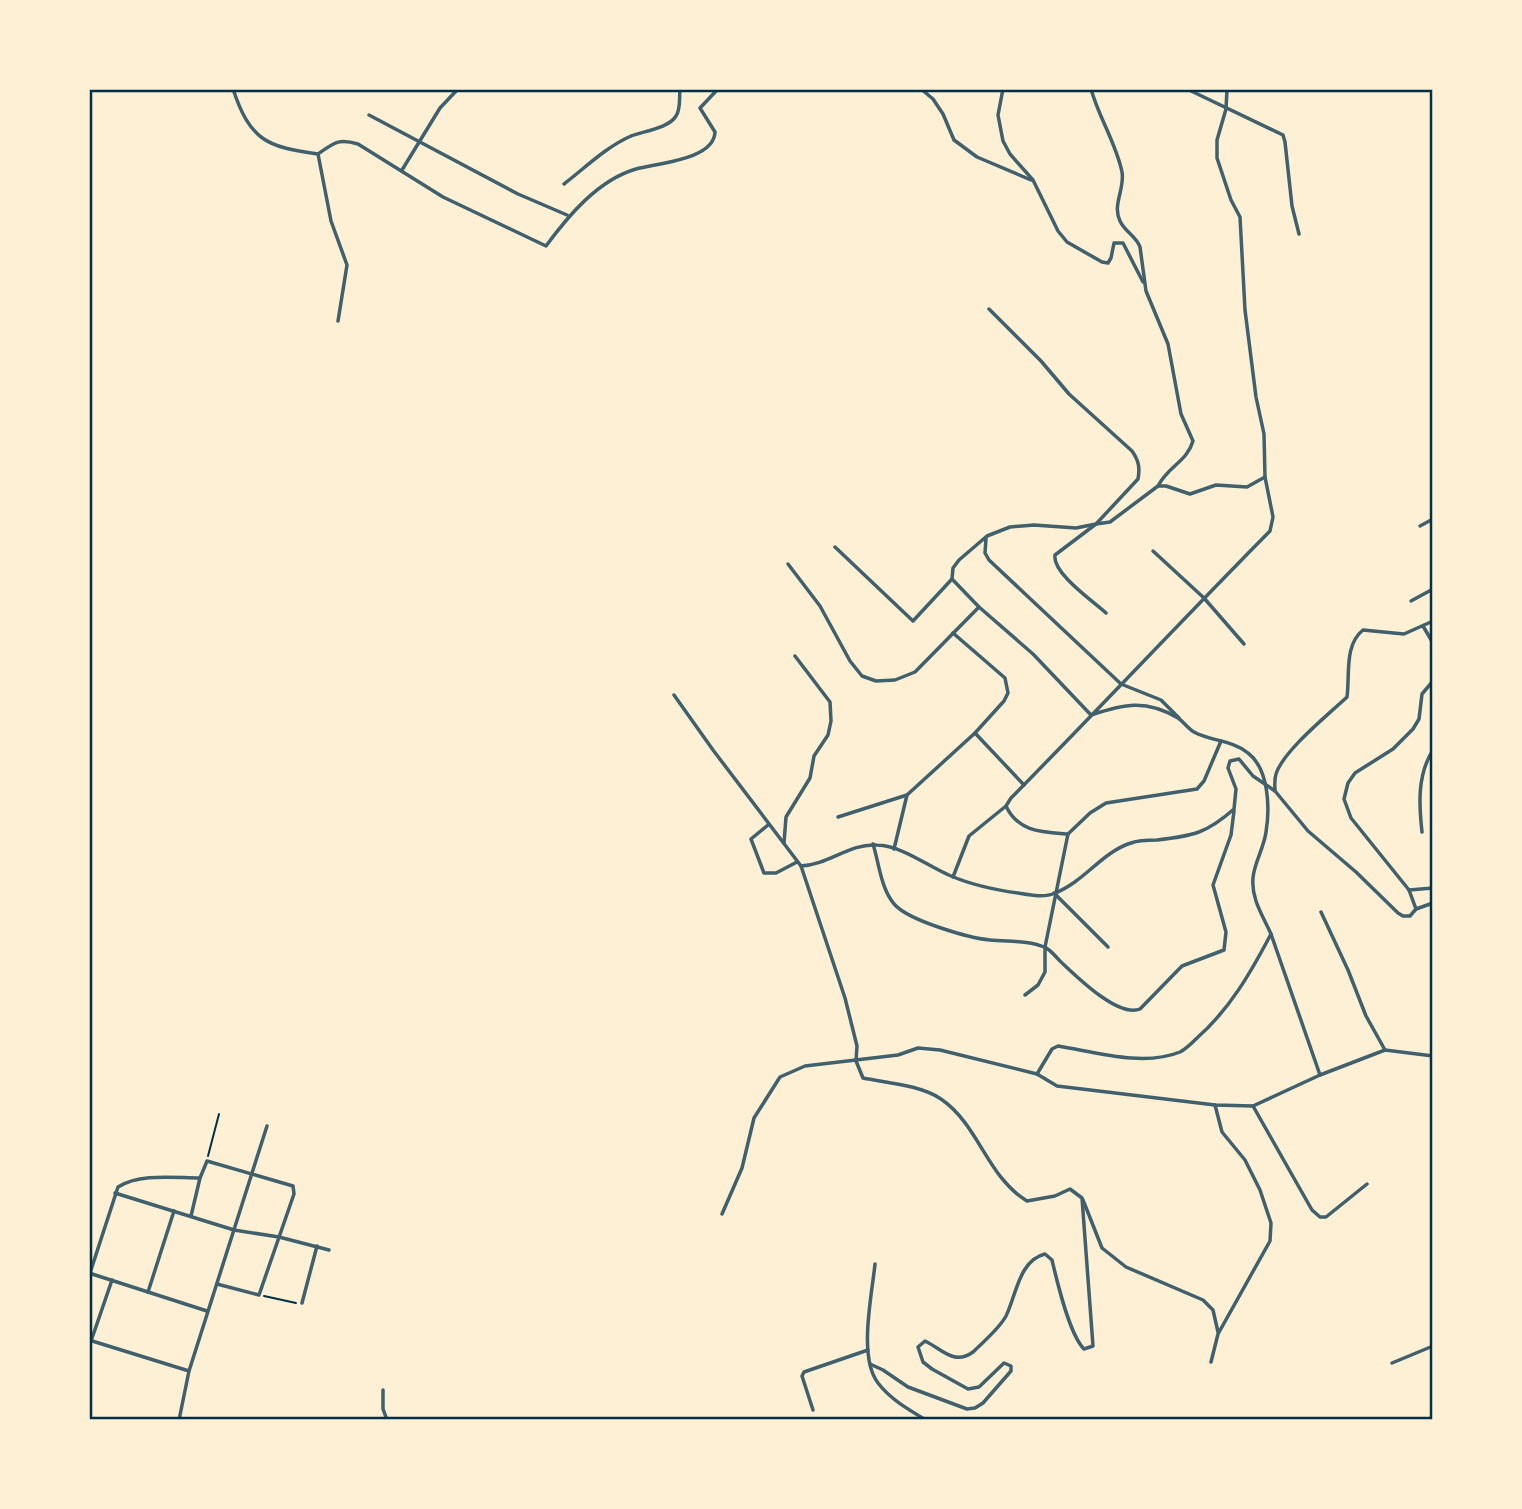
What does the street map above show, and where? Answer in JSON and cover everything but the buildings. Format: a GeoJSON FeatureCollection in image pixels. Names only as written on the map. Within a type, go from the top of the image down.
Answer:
{"type":"FeatureCollection","features":[{"type":"Feature","properties":{"kind":"street"},"geometry":{"type":"LineString","coordinates":[[233,89],[243,117],[253,131],[272,144],[318,154],[337,141],[358,145],[443,197],[546,246],[568,216],[620,176],[694,155],[705,149],[715,136],[713,126],[700,108],[718,89]]}},
{"type":"Feature","properties":{"kind":"street"},"geometry":{"type":"LineString","coordinates":[[402,170],[440,108],[458,89]]}},
{"type":"Feature","properties":{"kind":"street"},"geometry":{"type":"LineString","coordinates":[[564,184],[605,151],[631,136],[671,121],[677,116],[680,106],[680,89]]}},
{"type":"Feature","properties":{"kind":"street"},"geometry":{"type":"LineString","coordinates":[[922,89],[938,106],[954,140],[977,157],[1033,180]]}},
{"type":"Feature","properties":{"kind":"street"},"geometry":{"type":"LineString","coordinates":[[835,547],[913,621],[952,579],[953,568],[959,560],[987,536],[1010,527],[1034,525],[1076,528],[1110,522],[1158,486],[1171,467],[1189,452],[1193,441],[1181,414],[1168,344],[1140,274],[1123,243],[1114,243],[1111,258],[1108,262],[1102,262],[1068,242],[1050,216],[1033,180],[1010,154],[1003,141],[998,115],[1003,89]]}},
{"type":"Feature","properties":{"kind":"street"},"geometry":{"type":"LineString","coordinates":[[1091,89],[1122,172],[1123,184],[1117,207],[1119,219],[1127,232],[1138,240],[1146,291]]}},
{"type":"Feature","properties":{"kind":"street"},"geometry":{"type":"LineString","coordinates":[[1187,89],[1283,135],[1292,206],[1300,234]]}},
{"type":"Feature","properties":{"kind":"street"},"geometry":{"type":"LineString","coordinates":[[953,877],[969,836],[1006,806],[1270,531],[1273,517],[1265,477],[1264,434],[1256,397],[1242,280],[1240,217],[1231,200],[1217,158],[1217,140],[1226,109],[1227,89]]}},
{"type":"Feature","properties":{"kind":"street"},"geometry":{"type":"LineString","coordinates":[[369,115],[518,194],[568,216]]}},
{"type":"Feature","properties":{"kind":"street"},"geometry":{"type":"LineString","coordinates":[[318,154],[331,221],[347,265],[338,321]]}},
{"type":"Feature","properties":{"kind":"street"},"geometry":{"type":"LineString","coordinates":[[989,309],[1041,361],[1069,394],[1113,432],[1138,459],[1138,479],[1096,524],[1055,555],[1054,561],[1059,571],[1106,613]]}},
{"type":"Feature","properties":{"kind":"street"},"geometry":{"type":"LineString","coordinates":[[1158,486],[1189,494],[1216,485],[1247,487],[1265,477]]}},
{"type":"Feature","properties":{"kind":"street"},"geometry":{"type":"LineString","coordinates":[[1420,526],[1433,519]]}},
{"type":"Feature","properties":{"kind":"street"},"geometry":{"type":"LineString","coordinates":[[987,536],[985,553],[989,560],[1121,684],[1161,700],[1187,728],[1249,753],[1260,768],[1267,786],[1266,831],[1252,879],[1256,904],[1271,934],[1320,1075]]}},
{"type":"Feature","properties":{"kind":"street"},"geometry":{"type":"LineString","coordinates":[[1153,551],[1204,598],[1244,644]]}},
{"type":"Feature","properties":{"kind":"street"},"geometry":{"type":"LineString","coordinates":[[788,564],[820,606],[845,652],[862,676],[876,681],[895,680],[915,672],[979,607]]}},
{"type":"Feature","properties":{"kind":"street"},"geometry":{"type":"LineString","coordinates":[[952,579],[979,607],[1033,654],[1091,715]]}},
{"type":"Feature","properties":{"kind":"street"},"geometry":{"type":"LineString","coordinates":[[1412,601],[1433,589]]}},
{"type":"Feature","properties":{"kind":"street"},"geometry":{"type":"LineString","coordinates":[[1275,791],[1276,773],[1283,761],[1347,696],[1349,660],[1354,636],[1363,630],[1376,629],[1394,635],[1404,634],[1433,621]]}},
{"type":"Feature","properties":{"kind":"street"},"geometry":{"type":"LineString","coordinates":[[1423,626],[1433,643]]}},
{"type":"Feature","properties":{"kind":"street"},"geometry":{"type":"LineString","coordinates":[[838,817],[907,795],[975,733],[1004,701],[1008,693],[1005,678],[953,633]]}},
{"type":"Feature","properties":{"kind":"street"},"geometry":{"type":"LineString","coordinates":[[783,845],[786,817],[810,778],[814,756],[828,735],[831,721],[831,702],[795,656]]}},
{"type":"Feature","properties":{"kind":"street"},"geometry":{"type":"LineString","coordinates":[[1416,909],[1409,890],[1352,818],[1346,806],[1345,792],[1348,783],[1361,768],[1393,749],[1413,729],[1419,719],[1422,694],[1433,681]]}},
{"type":"Feature","properties":{"kind":"street"},"geometry":{"type":"LineString","coordinates":[[674,695],[799,864],[845,998],[857,1046],[856,1061],[863,1078],[925,1092],[947,1104],[965,1121],[998,1175],[1027,1201],[1070,1189],[1082,1198],[1102,1248],[1126,1267],[1203,1300],[1213,1310],[1218,1334]]}},
{"type":"Feature","properties":{"kind":"street"},"geometry":{"type":"LineString","coordinates":[[1091,715],[1124,704],[1141,704],[1181,720]]}},
{"type":"Feature","properties":{"kind":"street"},"geometry":{"type":"LineString","coordinates":[[975,733],[1024,785]]}},
{"type":"Feature","properties":{"kind":"street"},"geometry":{"type":"LineString","coordinates":[[1025,995],[1042,980],[1045,972],[1045,947],[1068,834],[1090,813],[1106,803],[1198,789],[1221,741]]}},
{"type":"Feature","properties":{"kind":"street"},"geometry":{"type":"LineString","coordinates":[[1422,832],[1418,801],[1427,759],[1433,750]]}},
{"type":"Feature","properties":{"kind":"street"},"geometry":{"type":"LineString","coordinates":[[873,844],[887,892],[896,907],[926,922],[972,938],[1015,941],[1045,947],[1084,983],[1118,1007],[1133,1011],[1140,1009],[1182,967],[1224,950],[1226,932],[1213,885],[1231,835],[1236,789],[1228,768],[1230,761],[1239,759],[1253,776],[1275,791],[1308,831],[1398,913],[1410,916],[1416,909],[1433,904]]}},
{"type":"Feature","properties":{"kind":"street"},"geometry":{"type":"LineString","coordinates":[[894,849],[907,795]]}},
{"type":"Feature","properties":{"kind":"street"},"geometry":{"type":"LineString","coordinates":[[1006,806],[1011,817],[1030,830],[1068,834]]}},
{"type":"Feature","properties":{"kind":"street"},"geometry":{"type":"LineString","coordinates":[[768,825],[751,839],[764,873],[776,873],[799,864],[810,866],[855,848],[873,844],[894,849],[953,877],[993,889],[1037,896],[1054,894],[1118,848],[1134,842],[1202,833],[1216,825],[1234,808]]}},
{"type":"Feature","properties":{"kind":"street"},"geometry":{"type":"LineString","coordinates":[[1409,890],[1433,888]]}},
{"type":"Feature","properties":{"kind":"street"},"geometry":{"type":"LineString","coordinates":[[1054,894],[1108,947]]}},
{"type":"Feature","properties":{"kind":"street"},"geometry":{"type":"LineString","coordinates":[[1321,912],[1366,1016],[1385,1050]]}},
{"type":"Feature","properties":{"kind":"street"},"geometry":{"type":"LineString","coordinates":[[1037,1074],[1052,1049],[1058,1046],[1130,1057],[1151,1058],[1181,1052],[1206,1030],[1229,1004],[1247,980],[1271,934]]}},
{"type":"Feature","properties":{"kind":"street"},"geometry":{"type":"LineString","coordinates":[[722,1214],[742,1168],[754,1118],[780,1077],[805,1066],[898,1055],[918,1048],[940,1050],[1037,1074],[1057,1086],[1215,1105],[1253,1106],[1320,1075],[1385,1050],[1433,1056]]}},
{"type":"Feature","properties":{"kind":"street"},"geometry":{"type":"LineString","coordinates":[[1211,1362],[1218,1334],[1270,1241],[1272,1230],[1260,1190],[1245,1160],[1222,1132],[1215,1105]]}},
{"type":"Feature","properties":{"kind":"street"},"geometry":{"type":"LineString","coordinates":[[1253,1106],[1312,1210],[1320,1217],[1326,1217],[1367,1184]]}},
{"type":"Feature","properties":{"kind":"street"},"geometry":{"type":"LineString","coordinates":[[179,1420],[189,1371],[267,1126]]}},
{"type":"Feature","properties":{"kind":"street"},"geometry":{"type":"LineString","coordinates":[[191,1216],[207,1161],[293,1186],[294,1194],[259,1295],[217,1284]]}},
{"type":"Feature","properties":{"kind":"street"},"geometry":{"type":"LineString","coordinates":[[200,1178],[164,1177],[124,1184],[114,1193],[90,1273],[208,1311]]}},
{"type":"Feature","properties":{"kind":"street"},"geometry":{"type":"LineString","coordinates":[[114,1193],[234,1230],[279,1237],[329,1250]]}},
{"type":"Feature","properties":{"kind":"street"},"geometry":{"type":"LineString","coordinates":[[870,1364],[908,1387],[967,1409],[979,1406],[1011,1371],[1008,1364],[1001,1365],[979,1387],[968,1389],[923,1362],[918,1347],[925,1341],[946,1356],[968,1356],[1006,1318],[1017,1282],[1035,1259],[1045,1254],[1052,1260],[1074,1333],[1084,1349],[1090,1349],[1093,1346],[1082,1198]]}},
{"type":"Feature","properties":{"kind":"street"},"geometry":{"type":"LineString","coordinates":[[148,1292],[174,1211]]}},
{"type":"Feature","properties":{"kind":"street"},"geometry":{"type":"LineString","coordinates":[[302,1303],[317,1247]]}},
{"type":"Feature","properties":{"kind":"street"},"geometry":{"type":"LineString","coordinates":[[875,1264],[868,1349],[870,1364],[878,1384],[904,1408],[926,1420]]}},
{"type":"Feature","properties":{"kind":"street"},"geometry":{"type":"LineString","coordinates":[[89,1347],[112,1280]]}},
{"type":"Feature","properties":{"kind":"street"},"geometry":{"type":"LineString","coordinates":[[90,1340],[189,1371]]}},
{"type":"Feature","properties":{"kind":"street"},"geometry":{"type":"LineString","coordinates":[[1392,1363],[1433,1346]]}},
{"type":"Feature","properties":{"kind":"street"},"geometry":{"type":"LineString","coordinates":[[813,1410],[802,1376],[804,1372],[868,1349]]}},
{"type":"Feature","properties":{"kind":"street"},"geometry":{"type":"LineString","coordinates":[[383,1390],[383,1409],[387,1420]]}},
{"type":"Feature","properties":{"kind":"path"},"geometry":{"type":"LineString","coordinates":[[207,1161],[219,1114]]}},
{"type":"Feature","properties":{"kind":"path"},"geometry":{"type":"LineString","coordinates":[[259,1295],[289,1303],[302,1303]]}}]}
